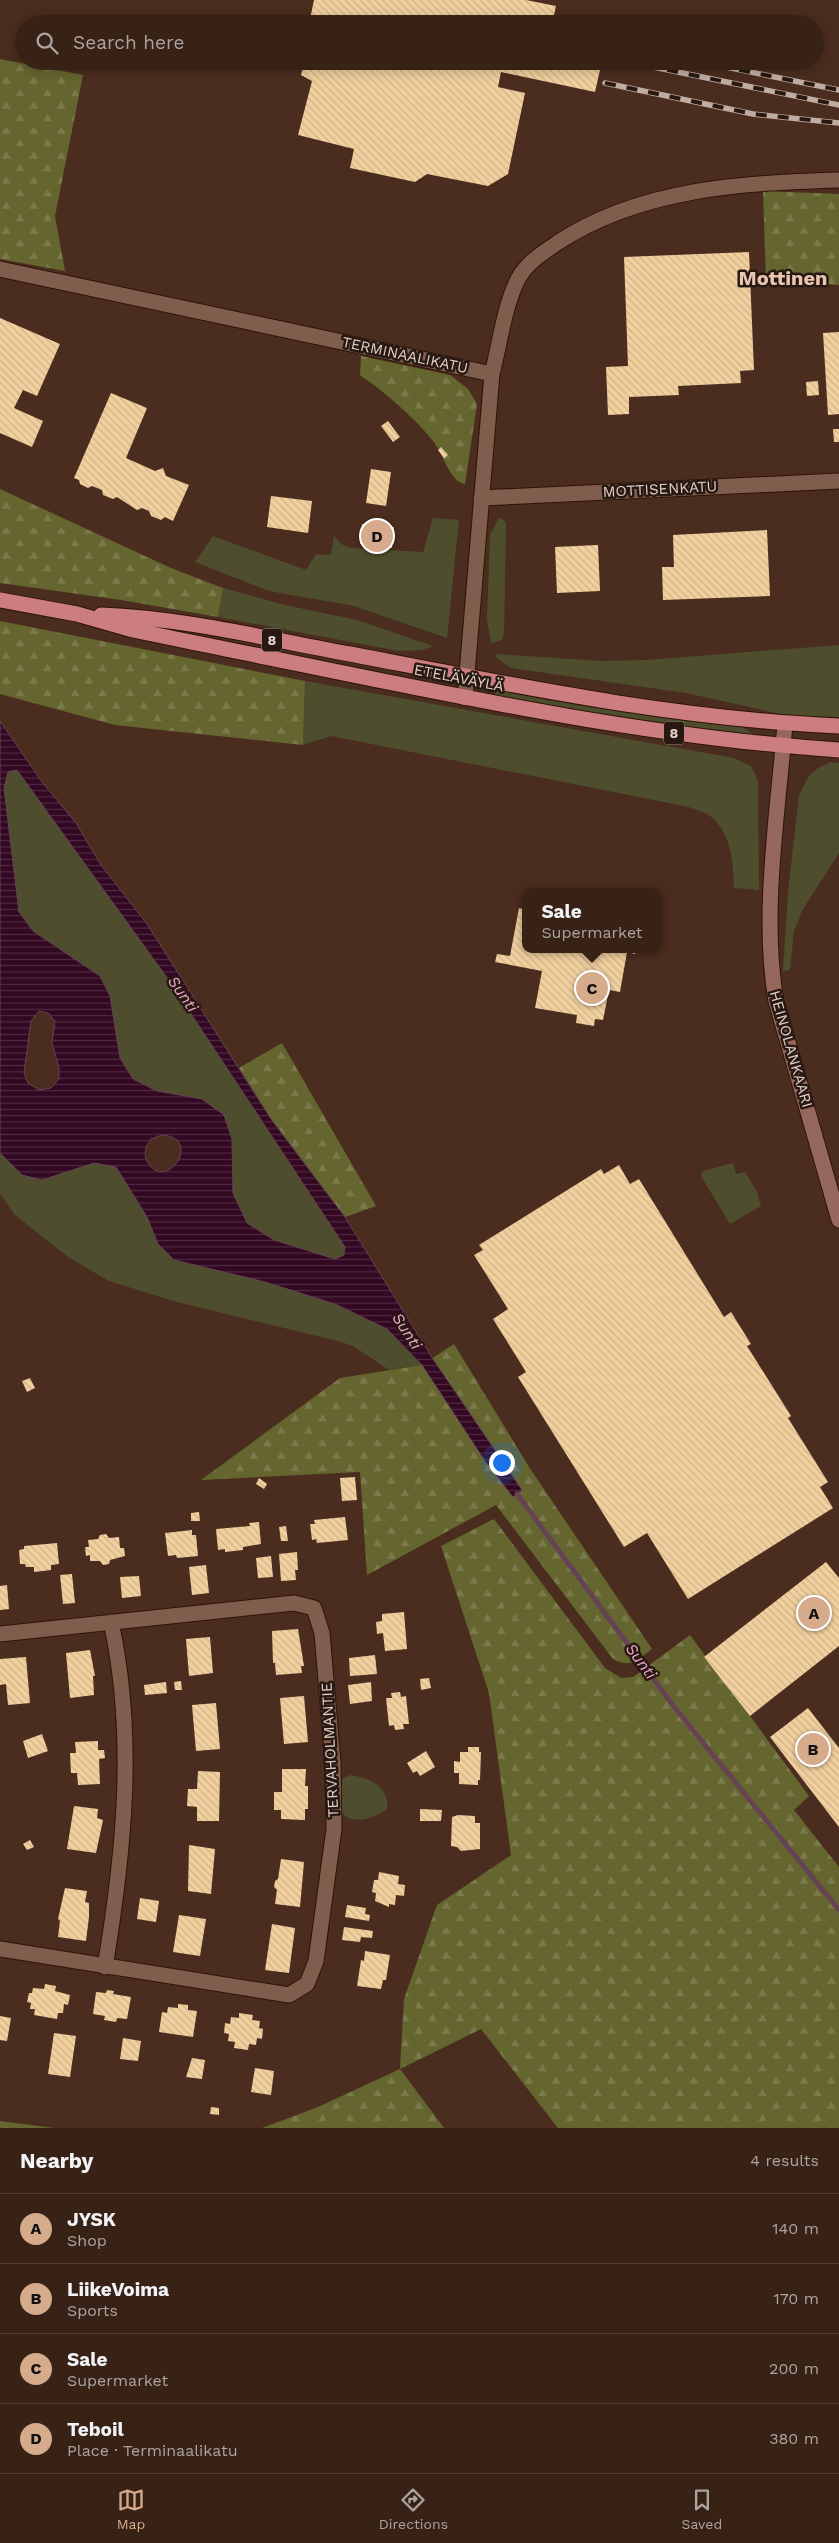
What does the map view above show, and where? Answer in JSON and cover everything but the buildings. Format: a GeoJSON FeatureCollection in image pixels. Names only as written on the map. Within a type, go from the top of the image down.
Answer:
{"type":"FeatureCollection","features":[{"type":"Feature","properties":{"kind":"highway","name":"ETELÄVÄYLÄ"},"geometry":{"type":"LineString","coordinates":[[0,600],[76,614],[133,630],[465,698],[649,730],[783,746],[839,750]]}},
{"type":"Feature","properties":{"kind":"highway","name":"ETELÄVÄYLÄ"},"geometry":{"type":"LineString","coordinates":[[76,614],[135,616],[192,625],[652,708],[785,724],[839,726]]}},
{"type":"Feature","properties":{"kind":"street"},"geometry":{"type":"LineString","coordinates":[[465,698],[492,374],[510,301],[519,278],[535,258],[573,233],[619,211],[657,199],[704,189],[839,180]]}},
{"type":"Feature","properties":{"kind":"street","name":"TERMINAALIKATU"},"geometry":{"type":"LineString","coordinates":[[0,269],[492,374]]}},
{"type":"Feature","properties":{"kind":"street","name":"MOTTISENKATU"},"geometry":{"type":"LineString","coordinates":[[481,498],[839,481]]}},
{"type":"Feature","properties":{"kind":"street","name":"HEINOLANKAARI"},"geometry":{"type":"LineString","coordinates":[[785,724],[770,914],[772,980],[776,1001],[839,1220]]}},
{"type":"Feature","properties":{"kind":"street","name":"TERVAHOLMANTIE"},"geometry":{"type":"LineString","coordinates":[[0,1634],[294,1603],[314,1608],[322,1633],[334,1763],[334,1829],[316,1962],[307,1984],[300,1989],[289,1995],[276,1994],[0,1949]]}},
{"type":"Feature","properties":{"kind":"street"},"geometry":{"type":"LineString","coordinates":[[105,1967],[120,1872],[125,1796],[121,1685],[111,1622]]}},
{"type":"Feature","properties":{"kind":"shaded area"},"geometry":{"type":"Polygon","coordinates":[[[433,518],[459,520],[447,638],[354,606],[269,591],[195,562],[213,536],[306,570],[316,554],[331,555],[334,536],[341,544],[351,548],[423,552],[433,518]]]}},
{"type":"Feature","properties":{"kind":"shaded area"},"geometry":{"type":"Polygon","coordinates":[[[499,518],[504,520],[506,524],[504,634],[502,640],[491,643],[487,620],[490,535],[499,518]]]}},
{"type":"Feature","properties":{"kind":"shaded area"},"geometry":{"type":"Polygon","coordinates":[[[223,588],[285,605],[357,620],[433,646],[423,650],[399,651],[218,617],[223,588]]]}},
{"type":"Feature","properties":{"kind":"shaded area"},"geometry":{"type":"Polygon","coordinates":[[[839,645],[839,717],[785,715],[686,693],[511,668],[497,658],[496,654],[601,661],[647,660],[839,645]]]}},
{"type":"Feature","properties":{"kind":"shaded area"},"geometry":{"type":"Polygon","coordinates":[[[305,681],[734,758],[751,766],[758,781],[759,890],[734,888],[732,859],[723,831],[710,816],[689,807],[331,736],[303,745],[305,681]]]}},
{"type":"Feature","properties":{"kind":"shaded area"},"geometry":{"type":"Polygon","coordinates":[[[494,689],[742,727],[753,734],[742,735],[554,708],[499,696],[494,693],[494,689]]]}},
{"type":"Feature","properties":{"kind":"shaded area"},"geometry":{"type":"Polygon","coordinates":[[[831,762],[839,763],[839,853],[803,909],[794,931],[790,970],[783,971],[788,892],[799,795],[809,776],[818,768],[831,762]]]}},
{"type":"Feature","properties":{"kind":"shaded area"},"geometry":{"type":"Polygon","coordinates":[[[18,770],[168,979],[345,1247],[344,1254],[335,1259],[274,1240],[247,1223],[233,1193],[232,1139],[202,1099],[157,1091],[133,1079],[120,1058],[110,996],[100,976],[33,931],[19,912],[4,788],[8,771],[18,770]]]}},
{"type":"Feature","properties":{"kind":"shaded area"},"geometry":{"type":"Polygon","coordinates":[[[0,1153],[22,1175],[42,1180],[94,1163],[116,1167],[147,1217],[158,1244],[174,1260],[265,1282],[335,1304],[387,1329],[422,1365],[389,1370],[353,1346],[338,1341],[177,1302],[109,1281],[68,1257],[15,1215],[0,1194],[0,1153]]]}},
{"type":"Feature","properties":{"kind":"shaded area"},"geometry":{"type":"Polygon","coordinates":[[[733,1163],[736,1174],[745,1172],[757,1192],[761,1206],[730,1224],[701,1176],[703,1171],[733,1163]]]}},
{"type":"Feature","properties":{"kind":"shaded area"},"geometry":{"type":"Polygon","coordinates":[[[350,1775],[365,1778],[382,1789],[387,1801],[387,1809],[375,1816],[361,1820],[348,1818],[343,1814],[338,1804],[339,1793],[342,1779],[350,1775]]]}},
{"type":"Feature","properties":{"kind":"green space"},"geometry":{"type":"Polygon","coordinates":[[[0,59],[15,62],[15,70],[57,70],[83,75],[55,216],[65,271],[0,259],[0,59]]]}},
{"type":"Feature","properties":{"kind":"green space"},"geometry":{"type":"Polygon","coordinates":[[[763,191],[839,194],[839,285],[766,280],[763,191]]]}},
{"type":"Feature","properties":{"kind":"green space"},"geometry":{"type":"Polygon","coordinates":[[[361,356],[450,375],[468,389],[477,404],[465,484],[460,482],[451,473],[434,442],[417,423],[390,398],[360,375],[361,356]]]}},
{"type":"Feature","properties":{"kind":"green space"},"geometry":{"type":"Polygon","coordinates":[[[0,489],[171,568],[223,588],[218,617],[121,600],[0,583],[0,489]]]}},
{"type":"Feature","properties":{"kind":"green space"},"geometry":{"type":"Polygon","coordinates":[[[0,621],[305,681],[303,745],[115,725],[0,694],[0,621]]]}},
{"type":"Feature","properties":{"kind":"green space"},"geometry":{"type":"Polygon","coordinates":[[[282,1043],[376,1206],[345,1217],[271,1119],[239,1068],[282,1043]]]}},
{"type":"Feature","properties":{"kind":"green space"},"geometry":{"type":"Polygon","coordinates":[[[454,1344],[529,1467],[652,1649],[638,1660],[625,1663],[613,1659],[496,1505],[367,1575],[360,1472],[201,1480],[340,1378],[422,1365],[454,1344]]]}},
{"type":"Feature","properties":{"kind":"green space"},"geometry":{"type":"Polygon","coordinates":[[[494,1519],[605,1668],[621,1678],[633,1677],[690,1635],[809,1796],[794,1810],[839,1867],[839,2128],[558,2128],[481,2029],[400,2069],[404,1999],[437,1905],[511,1855],[489,1693],[441,1546],[494,1519]]]}},
{"type":"Feature","properties":{"kind":"green space"},"geometry":{"type":"Polygon","coordinates":[[[400,2069],[444,2128],[262,2128],[318,2107],[400,2069]]]}},
{"type":"Feature","properties":{"kind":"green space"},"geometry":{"type":"Polygon","coordinates":[[[0,2121],[54,2128],[0,2128],[0,2121]]]}},
{"type":"Feature","properties":{"kind":"water"},"geometry":{"type":"Polygon","coordinates":[[[0,721],[42,782],[76,823],[101,865],[147,924],[271,1119],[345,1217],[431,1356],[522,1490],[513,1497],[485,1461],[422,1365],[387,1329],[335,1304],[265,1282],[174,1260],[158,1244],[147,1217],[116,1167],[94,1163],[42,1180],[22,1175],[0,1153],[0,721]],[[17,770],[8,772],[4,788],[19,912],[33,931],[100,976],[110,996],[120,1058],[133,1079],[157,1091],[202,1099],[224,1115],[232,1139],[233,1193],[247,1223],[274,1240],[335,1259],[344,1255],[345,1247],[168,979],[17,770]],[[39,1011],[31,1021],[24,1073],[28,1083],[39,1090],[51,1088],[59,1079],[59,1068],[52,1043],[55,1021],[48,1013],[39,1011]],[[162,1135],[151,1139],[145,1155],[147,1161],[155,1170],[163,1172],[171,1169],[181,1154],[180,1145],[174,1138],[162,1135]]]}},
{"type":"Feature","properties":{"kind":"waterway","name":"Sunti"},"geometry":{"type":"LineString","coordinates":[[517,1494],[675,1708],[839,1910]]}},
{"type":"Feature","properties":{"kind":"railway"},"geometry":{"type":"LineString","coordinates":[[668,70],[839,105]]}},
{"type":"Feature","properties":{"kind":"railway"},"geometry":{"type":"LineString","coordinates":[[740,70],[839,90]]}},
{"type":"Feature","properties":{"kind":"railway"},"geometry":{"type":"LineString","coordinates":[[605,83],[753,114],[839,123]]}},
{"type":"Feature","properties":{"kind":"place","name":"Teboil"},"geometry":{"type":"Point","coordinates":[377,536]}},
{"type":"Feature","properties":{"kind":"place","name":"Sale"},"geometry":{"type":"Point","coordinates":[592,988]}},
{"type":"Feature","properties":{"kind":"place","name":"JYSK"},"geometry":{"type":"Point","coordinates":[814,1613]}},
{"type":"Feature","properties":{"kind":"place","name":"LiikeVoima"},"geometry":{"type":"Point","coordinates":[813,1749]}},
{"type":"Feature","properties":{"kind":"district","name":"Mottinen"},"geometry":{"type":"Point","coordinates":[783,278]}}]}
